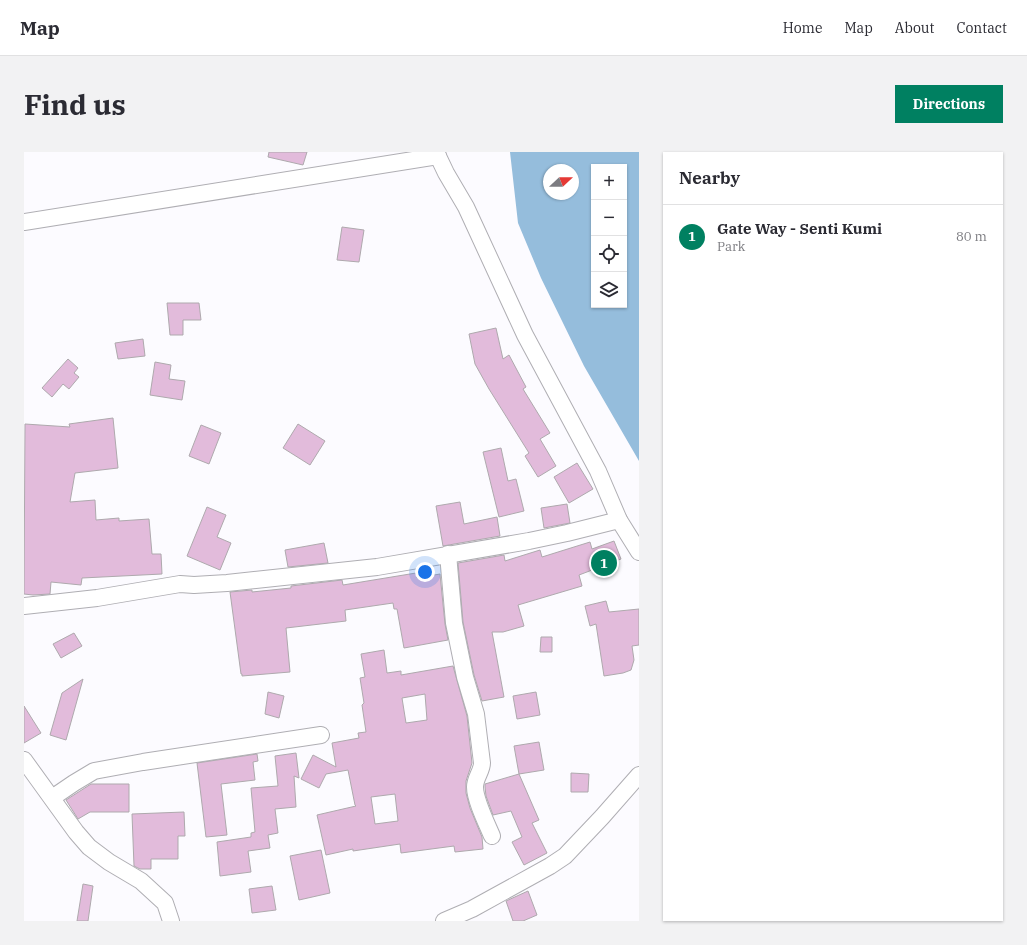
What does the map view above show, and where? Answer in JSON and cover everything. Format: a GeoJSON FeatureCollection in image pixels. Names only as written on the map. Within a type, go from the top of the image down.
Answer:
{"type":"FeatureCollection","features":[{"type":"Feature","properties":{"kind":"street"},"geometry":{"type":"LineString","coordinates":[[24,222],[437,154],[466,207],[525,335],[598,470],[618,520],[639,552]]}},
{"type":"Feature","properties":{"kind":"street"},"geometry":{"type":"LineString","coordinates":[[24,606],[97,598],[180,584],[227,583],[377,567],[529,541],[618,520]]}},
{"type":"Feature","properties":{"kind":"street"},"geometry":{"type":"LineString","coordinates":[[448,554],[454,623],[465,677],[476,714],[482,763],[482,769],[477,779],[475,788],[492,836]]}},
{"type":"Feature","properties":{"kind":"street"},"geometry":{"type":"LineString","coordinates":[[52,798],[79,779],[94,771],[143,762],[321,735]]}},
{"type":"Feature","properties":{"kind":"street"},"geometry":{"type":"LineString","coordinates":[[24,760],[89,847],[109,862],[141,881],[165,903],[171,921]]}},
{"type":"Feature","properties":{"kind":"street"},"geometry":{"type":"LineString","coordinates":[[444,921],[472,909],[550,866],[565,856],[602,817],[639,774]]}},
{"type":"Feature","properties":{"kind":"water"},"geometry":{"type":"Polygon","coordinates":[[[510,152],[639,152],[639,461],[584,366],[541,278],[518,223],[510,152]]]}},
{"type":"Feature","properties":{"kind":"building"},"geometry":{"type":"Polygon","coordinates":[[[269,152],[307,152],[303,165],[268,157],[269,152]]]}},
{"type":"Feature","properties":{"kind":"building"},"geometry":{"type":"Polygon","coordinates":[[[342,227],[364,230],[359,262],[337,260],[342,227]]]}},
{"type":"Feature","properties":{"kind":"building"},"geometry":{"type":"Polygon","coordinates":[[[167,303],[199,303],[201,320],[183,320],[183,335],[170,335],[167,303]]]}},
{"type":"Feature","properties":{"kind":"building"},"geometry":{"type":"Polygon","coordinates":[[[496,328],[503,359],[509,355],[526,387],[523,389],[550,433],[540,439],[556,466],[538,477],[525,456],[529,453],[475,364],[469,334],[496,328]]]}},
{"type":"Feature","properties":{"kind":"building"},"geometry":{"type":"Polygon","coordinates":[[[143,339],[145,356],[118,359],[115,343],[143,339]]]}},
{"type":"Feature","properties":{"kind":"building"},"geometry":{"type":"Polygon","coordinates":[[[68,359],[78,368],[74,373],[79,377],[69,389],[63,384],[52,397],[42,388],[68,359]]]}},
{"type":"Feature","properties":{"kind":"building"},"geometry":{"type":"Polygon","coordinates":[[[155,362],[171,365],[169,379],[185,381],[182,400],[150,395],[155,362]]]}},
{"type":"Feature","properties":{"kind":"building"},"geometry":{"type":"Polygon","coordinates":[[[113,418],[118,468],[75,473],[70,502],[95,500],[96,520],[119,518],[119,521],[149,519],[152,554],[161,554],[162,574],[82,578],[81,585],[51,582],[50,594],[24,594],[25,424],[70,427],[69,424],[113,418]]]}},
{"type":"Feature","properties":{"kind":"building"},"geometry":{"type":"Polygon","coordinates":[[[298,424],[325,441],[310,465],[283,448],[298,424]]]}},
{"type":"Feature","properties":{"kind":"building"},"geometry":{"type":"Polygon","coordinates":[[[201,425],[221,433],[209,464],[189,456],[201,425]]]}},
{"type":"Feature","properties":{"kind":"building"},"geometry":{"type":"Polygon","coordinates":[[[501,448],[508,481],[516,479],[524,511],[499,517],[483,452],[501,448]]]}},
{"type":"Feature","properties":{"kind":"building"},"geometry":{"type":"Polygon","coordinates":[[[577,463],[593,489],[569,503],[554,477],[577,463]]]}},
{"type":"Feature","properties":{"kind":"building"},"geometry":{"type":"Polygon","coordinates":[[[460,502],[464,524],[497,517],[500,536],[443,546],[436,506],[460,502]]]}},
{"type":"Feature","properties":{"kind":"building"},"geometry":{"type":"Polygon","coordinates":[[[567,504],[570,523],[544,528],[541,508],[567,504]]]}},
{"type":"Feature","properties":{"kind":"building"},"geometry":{"type":"Polygon","coordinates":[[[207,507],[226,515],[217,537],[231,543],[220,570],[187,556],[207,507]]]}},
{"type":"Feature","properties":{"kind":"building"},"geometry":{"type":"Polygon","coordinates":[[[614,541],[621,559],[579,575],[582,586],[518,605],[524,626],[503,632],[492,632],[504,697],[482,701],[474,675],[463,622],[458,563],[504,555],[505,561],[540,550],[542,557],[590,542],[592,549],[614,541]]]}},
{"type":"Feature","properties":{"kind":"building"},"geometry":{"type":"Polygon","coordinates":[[[324,543],[328,563],[288,567],[285,550],[324,543]]]}},
{"type":"Feature","properties":{"kind":"building"},"geometry":{"type":"Polygon","coordinates":[[[416,573],[417,578],[440,574],[448,640],[404,648],[397,609],[394,609],[393,603],[345,610],[346,621],[286,628],[290,672],[242,676],[230,592],[252,590],[252,592],[291,588],[291,586],[342,580],[343,585],[416,573]]]}},
{"type":"Feature","properties":{"kind":"building"},"geometry":{"type":"Polygon","coordinates":[[[606,601],[609,612],[639,609],[639,645],[632,646],[634,660],[631,670],[604,676],[596,624],[590,626],[585,606],[606,601]]]}},
{"type":"Feature","properties":{"kind":"building"},"geometry":{"type":"Polygon","coordinates":[[[74,633],[82,646],[61,658],[53,644],[74,633]]]}},
{"type":"Feature","properties":{"kind":"building"},"geometry":{"type":"Polygon","coordinates":[[[541,637],[552,637],[552,652],[540,652],[541,637]]]}},
{"type":"Feature","properties":{"kind":"building"},"geometry":{"type":"Polygon","coordinates":[[[384,650],[387,673],[401,671],[401,675],[453,666],[467,716],[472,763],[466,781],[466,793],[470,808],[482,837],[483,849],[455,852],[454,846],[401,853],[400,844],[353,851],[353,849],[326,855],[317,815],[356,806],[348,770],[326,774],[319,788],[301,779],[313,755],[336,767],[332,743],[359,738],[358,733],[366,732],[362,705],[364,703],[360,678],[365,677],[361,654],[384,650]],[[425,694],[402,698],[406,723],[427,720],[425,694]],[[395,794],[371,797],[375,824],[398,821],[395,794]]]}},
{"type":"Feature","properties":{"kind":"building"},"geometry":{"type":"Polygon","coordinates":[[[83,679],[66,740],[50,735],[62,693],[83,679]]]}},
{"type":"Feature","properties":{"kind":"building"},"geometry":{"type":"Polygon","coordinates":[[[268,692],[284,696],[279,718],[265,714],[268,692]]]}},
{"type":"Feature","properties":{"kind":"building"},"geometry":{"type":"Polygon","coordinates":[[[536,692],[540,715],[517,719],[513,696],[536,692]]]}},
{"type":"Feature","properties":{"kind":"building"},"geometry":{"type":"Polygon","coordinates":[[[24,706],[41,733],[24,743],[24,706]]]}},
{"type":"Feature","properties":{"kind":"building"},"geometry":{"type":"Polygon","coordinates":[[[539,742],[544,770],[519,774],[514,746],[539,742]]]}},
{"type":"Feature","properties":{"kind":"building"},"geometry":{"type":"Polygon","coordinates":[[[296,753],[299,778],[294,776],[296,807],[275,809],[278,833],[268,835],[270,848],[248,851],[251,872],[220,876],[217,842],[251,837],[251,833],[255,832],[251,788],[278,786],[275,756],[296,753]]]}},
{"type":"Feature","properties":{"kind":"building"},"geometry":{"type":"Polygon","coordinates":[[[257,754],[258,761],[253,762],[255,780],[221,784],[227,835],[206,837],[197,763],[257,754]]]}},
{"type":"Feature","properties":{"kind":"building"},"geometry":{"type":"Polygon","coordinates":[[[571,773],[589,774],[588,792],[571,792],[571,773]]]}},
{"type":"Feature","properties":{"kind":"building"},"geometry":{"type":"Polygon","coordinates":[[[519,774],[539,820],[532,823],[547,853],[524,865],[512,842],[522,837],[511,811],[493,815],[486,796],[485,787],[485,784],[519,774]]]}},
{"type":"Feature","properties":{"kind":"building"},"geometry":{"type":"Polygon","coordinates":[[[91,784],[129,784],[129,812],[90,812],[78,819],[66,800],[91,784]]]}},
{"type":"Feature","properties":{"kind":"building"},"geometry":{"type":"Polygon","coordinates":[[[184,812],[185,836],[178,836],[178,859],[151,859],[151,869],[140,869],[134,866],[132,814],[184,812]]]}},
{"type":"Feature","properties":{"kind":"building"},"geometry":{"type":"Polygon","coordinates":[[[321,850],[330,893],[299,900],[290,856],[321,850]]]}},
{"type":"Feature","properties":{"kind":"building"},"geometry":{"type":"Polygon","coordinates":[[[83,884],[93,886],[88,921],[77,921],[83,884]]]}},
{"type":"Feature","properties":{"kind":"building"},"geometry":{"type":"Polygon","coordinates":[[[272,886],[276,910],[252,913],[249,889],[272,886]]]}},
{"type":"Feature","properties":{"kind":"building"},"geometry":{"type":"Polygon","coordinates":[[[528,891],[537,915],[523,921],[513,921],[506,901],[528,891]]]}},
{"type":"Feature","properties":{"kind":"place","name":"Gate Way - Senti Kumi"},"geometry":{"type":"Point","coordinates":[604,563]}}]}
